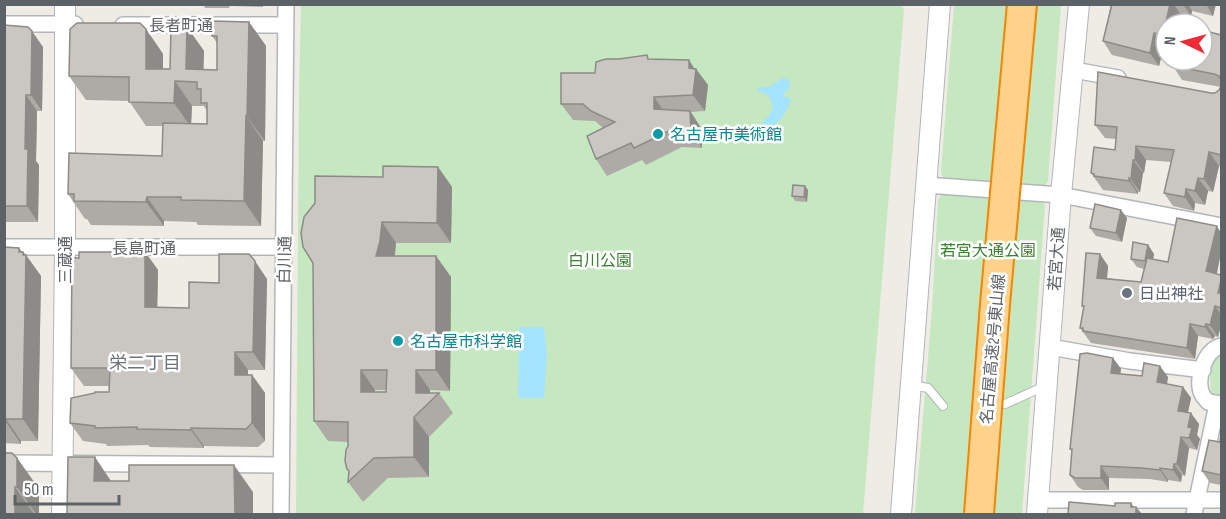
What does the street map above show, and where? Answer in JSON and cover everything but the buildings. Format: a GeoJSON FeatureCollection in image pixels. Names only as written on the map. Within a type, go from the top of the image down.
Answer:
{"type":"FeatureCollection","features":[{"type":"Feature","properties":{"kind":"highway","name":"名古屋高速2号東山線"},"geometry":{"type":"LineString","coordinates":[[961,514],[1002,4]]}},
{"type":"Feature","properties":{"kind":"highway","name":"名古屋高速2号東山線"},"geometry":{"type":"LineString","coordinates":[[979,514],[1022,4]]}},
{"type":"Feature","properties":{"kind":"street","name":"三蔵通"},"geometry":{"type":"LineString","coordinates":[[62,514],[65,4]]}},
{"type":"Feature","properties":{"kind":"street","name":"白川通"},"geometry":{"type":"LineString","coordinates":[[281,514],[286,4]]}},
{"type":"Feature","properties":{"kind":"street"},"geometry":{"type":"LineString","coordinates":[[901,514],[940,4]]}},
{"type":"Feature","properties":{"kind":"street","name":"若宮大通"},"geometry":{"type":"LineString","coordinates":[[1037,507],[1061,195],[1079,4]]}},
{"type":"Feature","properties":{"kind":"street"},"geometry":{"type":"LineString","coordinates":[[4,24],[87,24]]}},
{"type":"Feature","properties":{"kind":"street","name":"長者町通"},"geometry":{"type":"LineString","coordinates":[[109,24],[285,25]]}},
{"type":"Feature","properties":{"kind":"street"},"geometry":{"type":"LineString","coordinates":[[1074,70],[1130,80]]}},
{"type":"Feature","properties":{"kind":"street"},"geometry":{"type":"LineString","coordinates":[[926,185],[1061,195],[1221,226]]}},
{"type":"Feature","properties":{"kind":"street","name":"長島町通"},"geometry":{"type":"LineString","coordinates":[[4,247],[284,247]]}},
{"type":"Feature","properties":{"kind":"street"},"geometry":{"type":"LineString","coordinates":[[1196,507],[1219,404],[1208,402],[1202,394],[1200,382],[1205,359],[1210,351],[1218,345],[1221,346]]}},
{"type":"Feature","properties":{"kind":"street"},"geometry":{"type":"LineString","coordinates":[[1050,347],[1130,361],[1203,370]]}},
{"type":"Feature","properties":{"kind":"street"},"geometry":{"type":"LineString","coordinates":[[4,463],[281,465]]}},
{"type":"Feature","properties":{"kind":"street"},"geometry":{"type":"LineString","coordinates":[[1037,507],[1196,507],[1221,500]]}},
{"type":"Feature","properties":{"kind":"lane"},"geometry":{"type":"LineString","coordinates":[[911,385],[928,388],[944,406]]}},
{"type":"Feature","properties":{"kind":"lane"},"geometry":{"type":"LineString","coordinates":[[1005,404],[1047,385]]}},
{"type":"Feature","properties":{"kind":"green space","name":"白川公園"},"geometry":{"type":"Polygon","coordinates":[[[900,4],[904,9],[863,514],[296,514],[301,5],[900,4]]]}},
{"type":"Feature","properties":{"kind":"green space"},"geometry":{"type":"Polygon","coordinates":[[[954,5],[1061,5],[1048,181],[1045,186],[947,180],[942,176],[954,5]]]}},
{"type":"Feature","properties":{"kind":"green space","name":"若宮大通公園"},"geometry":{"type":"Polygon","coordinates":[[[942,194],[1041,200],[1045,205],[1022,514],[915,514],[932,309],[938,200],[942,194]]]}},
{"type":"Feature","properties":{"kind":"green space"},"geometry":{"type":"Polygon","coordinates":[[[1221,356],[1222,396],[1215,395],[1211,391],[1210,381],[1212,367],[1221,356]]]}},
{"type":"Feature","properties":{"kind":"water"},"geometry":{"type":"Polygon","coordinates":[[[783,78],[788,79],[790,83],[789,90],[785,91],[784,97],[791,98],[785,113],[767,130],[745,140],[746,132],[762,123],[773,108],[768,96],[757,91],[759,87],[769,87],[783,78]]]}},
{"type":"Feature","properties":{"kind":"water"},"geometry":{"type":"Polygon","coordinates":[[[519,327],[544,327],[547,355],[544,398],[518,398],[519,327]]]}},
{"type":"Feature","properties":{"kind":"place","name":"名古屋市美術館"},"geometry":{"type":"Point","coordinates":[658,134]}},
{"type":"Feature","properties":{"kind":"place","name":"日出神社"},"geometry":{"type":"Point","coordinates":[1127,293]}},
{"type":"Feature","properties":{"kind":"place","name":"名古屋市科学館"},"geometry":{"type":"Point","coordinates":[398,341]}},
{"type":"Feature","properties":{"kind":"district","name":"栄二丁目"},"geometry":{"type":"Point","coordinates":[145,363]}}]}
